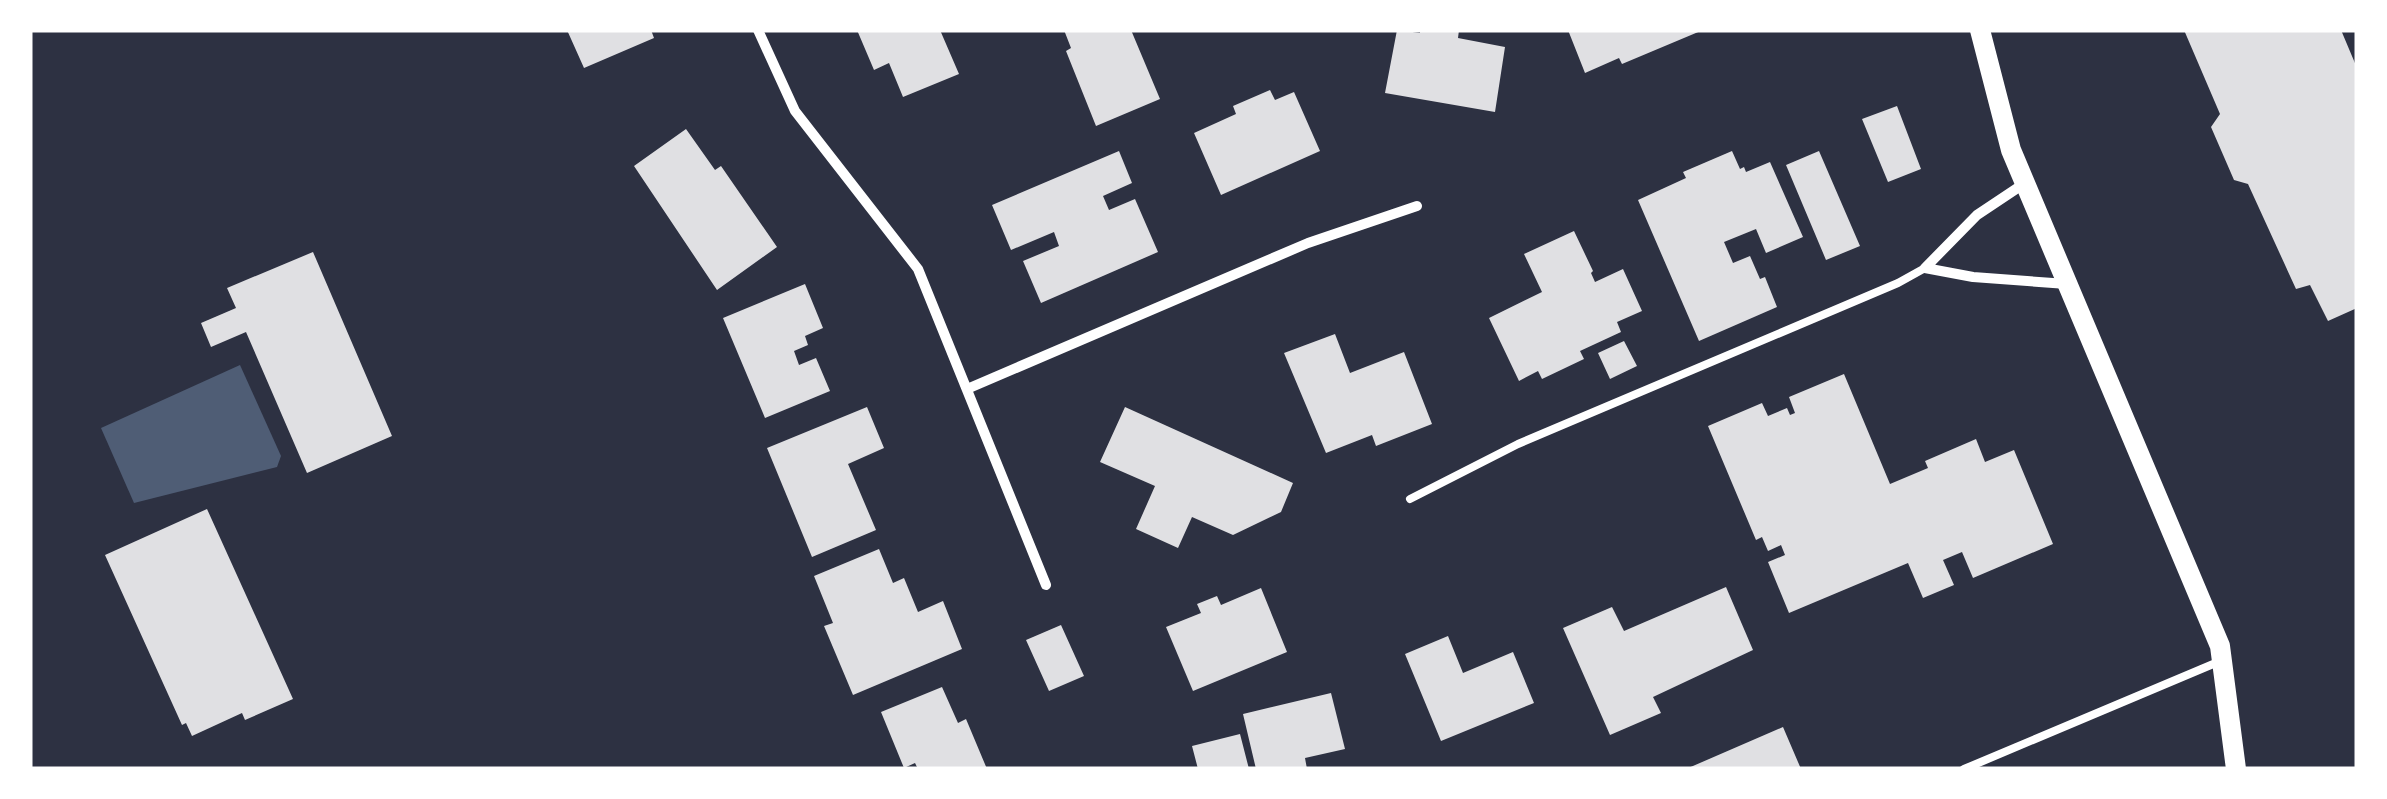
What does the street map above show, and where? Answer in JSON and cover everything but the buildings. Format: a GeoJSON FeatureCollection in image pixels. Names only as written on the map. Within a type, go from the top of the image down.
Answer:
{"type":"FeatureCollection","features":[{"type":"Feature","properties":{"kind":"main road"},"geometry":{"type":"LineString","coordinates":[[1980,30],[2011,150],[2220,646],[2236,769]]}},
{"type":"Feature","properties":{"kind":"street"},"geometry":{"type":"LineString","coordinates":[[758,30],[795,111],[918,269],[1046,586]]}},
{"type":"Feature","properties":{"kind":"street"},"geometry":{"type":"LineString","coordinates":[[1925,268],[1977,215],[2025,183]]}},
{"type":"Feature","properties":{"kind":"street"},"geometry":{"type":"LineString","coordinates":[[966,389],[1308,243],[1417,206]]}},
{"type":"Feature","properties":{"kind":"street"},"geometry":{"type":"LineString","coordinates":[[1925,268],[1973,277],[2067,284]]}},
{"type":"Feature","properties":{"kind":"lane"},"geometry":{"type":"LineString","coordinates":[[1410,499],[1518,444],[1898,283],[1925,268]]}},
{"type":"Feature","properties":{"kind":"lane"},"geometry":{"type":"LineString","coordinates":[[1964,769],[2222,660]]}},
{"type":"Feature","properties":{"kind":"water"},"geometry":{"type":"Polygon","coordinates":[[[240,365],[281,456],[277,467],[134,503],[101,428],[240,365]]]}}]}
